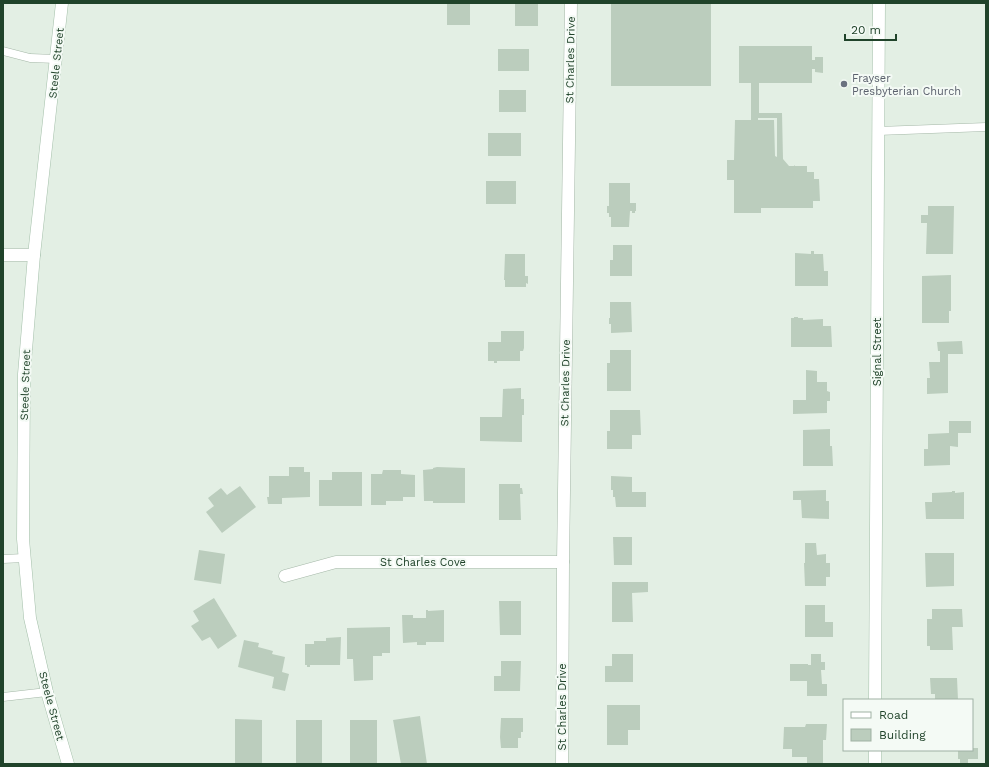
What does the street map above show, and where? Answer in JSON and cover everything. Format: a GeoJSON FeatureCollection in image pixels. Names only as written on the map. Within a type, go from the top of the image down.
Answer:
{"type":"FeatureCollection","features":[{"type":"Feature","properties":{"kind":"street","name":"Steele Street"},"geometry":{"type":"LineString","coordinates":[[62,3],[34,255],[24,374],[23,539],[30,618],[47,692],[68,764]]}},
{"type":"Feature","properties":{"kind":"street","name":"St Charles Drive"},"geometry":{"type":"LineString","coordinates":[[562,764],[563,562],[571,3]]}},
{"type":"Feature","properties":{"kind":"street","name":"Signal Street"},"geometry":{"type":"LineString","coordinates":[[875,699],[879,3]]}},
{"type":"Feature","properties":{"kind":"street"},"geometry":{"type":"LineString","coordinates":[[3,255],[34,255]]}},
{"type":"Feature","properties":{"kind":"street","name":"St Charles Cove"},"geometry":{"type":"LineString","coordinates":[[285,576],[336,562],[563,562]]}},
{"type":"Feature","properties":{"kind":"street"},"geometry":{"type":"LineString","coordinates":[[875,751],[875,764]]}},
{"type":"Feature","properties":{"kind":"lane"},"geometry":{"type":"LineString","coordinates":[[3,51],[30,58],[56,59]]}},
{"type":"Feature","properties":{"kind":"lane"},"geometry":{"type":"LineString","coordinates":[[878,131],[986,127]]}},
{"type":"Feature","properties":{"kind":"lane"},"geometry":{"type":"LineString","coordinates":[[3,559],[24,558]]}},
{"type":"Feature","properties":{"kind":"lane"},"geometry":{"type":"LineString","coordinates":[[3,697],[47,692]]}},
{"type":"Feature","properties":{"kind":"building"},"geometry":{"type":"Polygon","coordinates":[[[447,3],[470,3],[470,25],[447,25],[447,3]]]}},
{"type":"Feature","properties":{"kind":"building"},"geometry":{"type":"Polygon","coordinates":[[[515,3],[538,3],[538,26],[515,26],[515,3]]]}},
{"type":"Feature","properties":{"kind":"building"},"geometry":{"type":"Polygon","coordinates":[[[611,3],[711,3],[711,86],[611,86],[611,3]]]}},
{"type":"Feature","properties":{"kind":"building"},"geometry":{"type":"Polygon","coordinates":[[[739,46],[812,46],[812,60],[815,60],[815,57],[823,57],[823,73],[815,72],[815,69],[812,69],[812,83],[759,83],[759,113],[782,113],[783,159],[789,166],[807,166],[807,172],[814,172],[814,179],[819,179],[820,201],[813,201],[813,208],[761,208],[761,213],[734,213],[734,180],[727,180],[727,160],[734,160],[735,120],[751,120],[751,83],[739,83],[739,46]],[[758,118],[758,120],[774,120],[775,156],[777,157],[777,118],[758,118]]]}},
{"type":"Feature","properties":{"kind":"building"},"geometry":{"type":"Polygon","coordinates":[[[498,49],[529,49],[529,71],[498,71],[498,49]]]}},
{"type":"Feature","properties":{"kind":"building"},"geometry":{"type":"Polygon","coordinates":[[[499,90],[526,90],[526,112],[499,112],[499,90]]]}},
{"type":"Feature","properties":{"kind":"building"},"geometry":{"type":"Polygon","coordinates":[[[488,133],[521,133],[521,156],[488,156],[488,133]]]}},
{"type":"Feature","properties":{"kind":"building"},"geometry":{"type":"Polygon","coordinates":[[[486,181],[516,181],[516,204],[486,204],[486,181]]]}},
{"type":"Feature","properties":{"kind":"building"},"geometry":{"type":"Polygon","coordinates":[[[609,183],[630,183],[630,203],[636,203],[636,211],[635,213],[632,213],[632,211],[630,211],[629,227],[611,227],[611,217],[609,217],[609,213],[607,213],[607,206],[609,206],[609,183]]]}},
{"type":"Feature","properties":{"kind":"building"},"geometry":{"type":"Polygon","coordinates":[[[928,206],[954,206],[953,254],[926,254],[927,223],[921,223],[921,215],[928,215],[928,206]]]}},
{"type":"Feature","properties":{"kind":"building"},"geometry":{"type":"Polygon","coordinates":[[[613,245],[632,245],[632,276],[610,276],[610,260],[613,260],[613,245]]]}},
{"type":"Feature","properties":{"kind":"building"},"geometry":{"type":"Polygon","coordinates":[[[811,251],[814,251],[814,254],[823,254],[824,271],[828,271],[828,286],[795,286],[795,253],[811,254],[811,251]]]}},
{"type":"Feature","properties":{"kind":"building"},"geometry":{"type":"Polygon","coordinates":[[[505,254],[525,254],[525,276],[528,276],[528,284],[526,283],[526,287],[505,287],[505,254]]]}},
{"type":"Feature","properties":{"kind":"building"},"geometry":{"type":"Polygon","coordinates":[[[951,275],[951,311],[949,311],[949,323],[922,323],[922,276],[951,275]]]}},
{"type":"Feature","properties":{"kind":"building"},"geometry":{"type":"Polygon","coordinates":[[[610,302],[631,302],[632,332],[611,333],[611,324],[609,324],[610,302]]]}},
{"type":"Feature","properties":{"kind":"building"},"geometry":{"type":"Polygon","coordinates":[[[791,318],[803,318],[803,320],[823,319],[823,326],[831,326],[832,347],[791,347],[791,318]]]}},
{"type":"Feature","properties":{"kind":"building"},"geometry":{"type":"Polygon","coordinates":[[[501,331],[524,331],[524,348],[523,351],[520,351],[520,361],[497,361],[497,363],[494,363],[494,361],[488,361],[488,342],[501,342],[501,331]]]}},
{"type":"Feature","properties":{"kind":"building"},"geometry":{"type":"Polygon","coordinates":[[[962,341],[963,354],[948,354],[948,393],[927,394],[927,378],[930,378],[929,362],[940,362],[940,351],[938,351],[937,342],[962,341]]]}},
{"type":"Feature","properties":{"kind":"building"},"geometry":{"type":"Polygon","coordinates":[[[610,350],[631,350],[631,391],[607,391],[607,363],[610,363],[610,350]]]}},
{"type":"Feature","properties":{"kind":"building"},"geometry":{"type":"Polygon","coordinates":[[[806,370],[817,371],[817,382],[827,382],[827,391],[830,392],[830,401],[827,401],[827,413],[793,414],[793,400],[806,400],[806,370]]]}},
{"type":"Feature","properties":{"kind":"building"},"geometry":{"type":"Polygon","coordinates":[[[521,388],[521,399],[524,399],[524,415],[522,415],[522,442],[480,441],[480,417],[502,417],[503,389],[521,388]]]}},
{"type":"Feature","properties":{"kind":"building"},"geometry":{"type":"Polygon","coordinates":[[[610,410],[640,410],[641,435],[632,435],[632,449],[607,449],[607,431],[610,431],[610,410]]]}},
{"type":"Feature","properties":{"kind":"building"},"geometry":{"type":"Polygon","coordinates":[[[949,421],[971,421],[971,433],[958,433],[958,447],[950,446],[950,465],[924,466],[924,449],[928,449],[928,434],[949,433],[949,421]]]}},
{"type":"Feature","properties":{"kind":"building"},"geometry":{"type":"Polygon","coordinates":[[[830,429],[830,446],[832,446],[833,466],[803,466],[803,430],[830,429]]]}},
{"type":"Feature","properties":{"kind":"building"},"geometry":{"type":"Polygon","coordinates":[[[289,467],[304,467],[304,472],[310,472],[310,497],[282,498],[282,504],[268,504],[267,497],[269,497],[269,476],[289,476],[289,467]]]}},
{"type":"Feature","properties":{"kind":"building"},"geometry":{"type":"Polygon","coordinates":[[[437,467],[465,468],[465,503],[433,503],[433,501],[424,501],[423,470],[437,467]]]}},
{"type":"Feature","properties":{"kind":"building"},"geometry":{"type":"Polygon","coordinates":[[[383,470],[401,470],[401,474],[415,475],[415,497],[403,497],[403,501],[386,501],[386,505],[371,505],[371,474],[382,474],[383,470]]]}},
{"type":"Feature","properties":{"kind":"building"},"geometry":{"type":"Polygon","coordinates":[[[332,472],[362,472],[362,506],[319,506],[319,480],[332,480],[332,472]]]}},
{"type":"Feature","properties":{"kind":"building"},"geometry":{"type":"Polygon","coordinates":[[[611,476],[632,477],[632,492],[646,492],[646,507],[616,507],[615,497],[613,497],[613,490],[611,490],[611,476]]]}},
{"type":"Feature","properties":{"kind":"building"},"geometry":{"type":"Polygon","coordinates":[[[499,484],[520,484],[523,494],[520,494],[521,520],[499,520],[499,484]]]}},
{"type":"Feature","properties":{"kind":"building"},"geometry":{"type":"Polygon","coordinates":[[[240,486],[256,507],[222,533],[206,512],[214,506],[208,498],[221,488],[227,495],[240,486]]]}},
{"type":"Feature","properties":{"kind":"building"},"geometry":{"type":"Polygon","coordinates":[[[826,490],[826,501],[829,501],[829,519],[802,518],[801,500],[793,500],[793,491],[826,490]]]}},
{"type":"Feature","properties":{"kind":"building"},"geometry":{"type":"Polygon","coordinates":[[[955,491],[955,493],[964,492],[964,519],[926,519],[925,502],[932,502],[932,493],[955,491]]]}},
{"type":"Feature","properties":{"kind":"building"},"geometry":{"type":"Polygon","coordinates":[[[613,537],[632,537],[632,565],[614,565],[613,537]]]}},
{"type":"Feature","properties":{"kind":"building"},"geometry":{"type":"Polygon","coordinates":[[[805,543],[816,543],[817,555],[826,554],[826,563],[830,563],[830,577],[826,577],[826,586],[805,586],[805,543]]]}},
{"type":"Feature","properties":{"kind":"building"},"geometry":{"type":"Polygon","coordinates":[[[199,550],[225,554],[221,584],[194,580],[199,550]]]}},
{"type":"Feature","properties":{"kind":"building"},"geometry":{"type":"Polygon","coordinates":[[[925,553],[954,553],[954,586],[926,587],[925,553]]]}},
{"type":"Feature","properties":{"kind":"building"},"geometry":{"type":"Polygon","coordinates":[[[612,582],[648,582],[648,592],[632,593],[633,622],[612,622],[612,582]]]}},
{"type":"Feature","properties":{"kind":"building"},"geometry":{"type":"Polygon","coordinates":[[[214,598],[237,636],[218,649],[210,637],[202,641],[191,626],[199,621],[193,611],[214,598]]]}},
{"type":"Feature","properties":{"kind":"building"},"geometry":{"type":"Polygon","coordinates":[[[499,601],[521,601],[521,635],[500,635],[499,601]]]}},
{"type":"Feature","properties":{"kind":"building"},"geometry":{"type":"Polygon","coordinates":[[[805,605],[825,605],[825,622],[833,622],[833,637],[805,637],[805,605]]]}},
{"type":"Feature","properties":{"kind":"building"},"geometry":{"type":"Polygon","coordinates":[[[932,609],[962,609],[963,627],[952,627],[953,650],[930,650],[930,646],[927,646],[927,619],[932,619],[932,609]]]}},
{"type":"Feature","properties":{"kind":"building"},"geometry":{"type":"Polygon","coordinates":[[[426,610],[444,610],[444,642],[426,642],[426,645],[417,645],[417,642],[403,643],[402,615],[413,615],[413,618],[426,618],[426,610]]]}},
{"type":"Feature","properties":{"kind":"building"},"geometry":{"type":"Polygon","coordinates":[[[390,627],[390,653],[382,653],[382,656],[373,656],[373,680],[354,681],[353,659],[347,659],[347,628],[390,627]]]}},
{"type":"Feature","properties":{"kind":"building"},"geometry":{"type":"Polygon","coordinates":[[[341,637],[340,665],[310,665],[310,667],[307,667],[307,665],[305,665],[305,644],[314,644],[314,641],[326,641],[326,638],[341,637]]]}},
{"type":"Feature","properties":{"kind":"building"},"geometry":{"type":"Polygon","coordinates":[[[244,640],[259,643],[258,647],[273,651],[272,654],[285,657],[282,672],[289,674],[285,691],[272,688],[274,677],[238,667],[244,640]]]}},
{"type":"Feature","properties":{"kind":"building"},"geometry":{"type":"Polygon","coordinates":[[[612,654],[633,654],[633,682],[605,682],[605,666],[612,666],[612,654]]]}},
{"type":"Feature","properties":{"kind":"building"},"geometry":{"type":"Polygon","coordinates":[[[811,654],[821,654],[821,662],[825,662],[825,670],[821,670],[822,684],[827,684],[827,696],[807,696],[807,681],[790,681],[790,664],[811,665],[811,654]]]}},
{"type":"Feature","properties":{"kind":"building"},"geometry":{"type":"Polygon","coordinates":[[[501,661],[521,661],[520,691],[494,691],[494,676],[501,676],[501,661]]]}},
{"type":"Feature","properties":{"kind":"building"},"geometry":{"type":"Polygon","coordinates":[[[930,678],[957,678],[958,699],[935,699],[935,694],[931,694],[930,678]]]}},
{"type":"Feature","properties":{"kind":"building"},"geometry":{"type":"Polygon","coordinates":[[[607,705],[640,705],[640,730],[628,730],[628,745],[607,745],[607,705]]]}},
{"type":"Feature","properties":{"kind":"building"},"geometry":{"type":"Polygon","coordinates":[[[420,716],[427,764],[401,764],[393,720],[420,716]]]}},
{"type":"Feature","properties":{"kind":"building"},"geometry":{"type":"Polygon","coordinates":[[[501,718],[523,718],[523,732],[521,732],[521,738],[518,738],[518,748],[501,748],[501,718]]]}},
{"type":"Feature","properties":{"kind":"building"},"geometry":{"type":"Polygon","coordinates":[[[235,719],[262,720],[262,764],[235,764],[235,719]]]}},
{"type":"Feature","properties":{"kind":"building"},"geometry":{"type":"Polygon","coordinates":[[[296,720],[322,720],[322,764],[296,764],[296,720]]]}},
{"type":"Feature","properties":{"kind":"building"},"geometry":{"type":"Polygon","coordinates":[[[350,720],[377,720],[377,764],[350,764],[350,720]]]}},
{"type":"Feature","properties":{"kind":"building"},"geometry":{"type":"Polygon","coordinates":[[[806,724],[827,724],[826,740],[823,740],[823,764],[807,764],[807,757],[792,757],[792,749],[783,749],[784,727],[805,727],[806,724]]]}},
{"type":"Feature","properties":{"kind":"building"},"geometry":{"type":"Polygon","coordinates":[[[973,748],[978,748],[978,759],[968,759],[968,764],[960,764],[960,759],[958,759],[958,751],[973,751],[973,748]]]}},
{"type":"Feature","properties":{"kind":"place","name":"Frayser Presbyterian Church"},"geometry":{"type":"Point","coordinates":[844,84]}}]}
